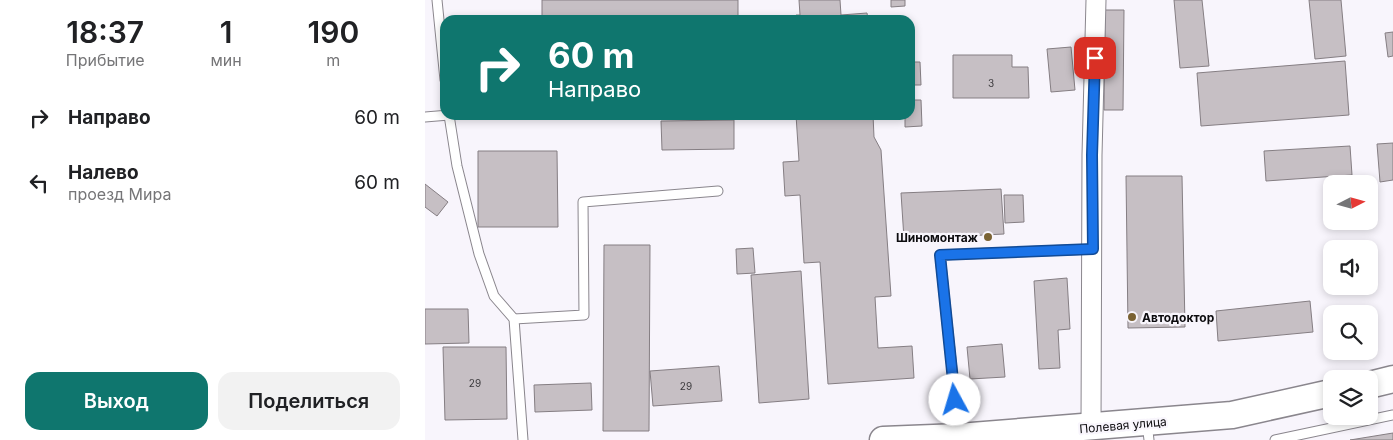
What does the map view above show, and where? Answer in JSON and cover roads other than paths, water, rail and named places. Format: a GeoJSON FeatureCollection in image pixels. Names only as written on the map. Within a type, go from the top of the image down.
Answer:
{"type":"FeatureCollection","features":[{"type":"Feature","properties":{"kind":"main road"},"geometry":{"type":"LineString","coordinates":[[1378,383],[1393,379]]}},
{"type":"Feature","properties":{"kind":"main road","name":"Полевая улица"},"geometry":{"type":"LineString","coordinates":[[883,440],[959,437],[1091,427],[1148,432],[1323,395]]}},
{"type":"Feature","properties":{"kind":"street"},"geometry":{"type":"LineString","coordinates":[[1091,427],[1092,155],[1097,0]]}},
{"type":"Feature","properties":{"kind":"lane"},"geometry":{"type":"LineString","coordinates":[[437,0],[440,30]]}},
{"type":"Feature","properties":{"kind":"lane"},"geometry":{"type":"LineString","coordinates":[[425,117],[440,116]]}},
{"type":"Feature","properties":{"kind":"lane"},"geometry":{"type":"LineString","coordinates":[[450,120],[457,166],[479,254],[494,296],[514,319],[523,440]]}},
{"type":"Feature","properties":{"kind":"lane"},"geometry":{"type":"LineString","coordinates":[[514,319],[584,315],[583,202],[718,191]]}},
{"type":"Feature","properties":{"kind":"lane"},"geometry":{"type":"LineString","coordinates":[[959,437],[940,255],[1093,249]]}},
{"type":"Feature","properties":{"kind":"lane"},"geometry":{"type":"LineString","coordinates":[[1275,440],[1393,414]]}},
{"type":"Feature","properties":{"kind":"place","name":"Шиномонтаж"},"geometry":{"type":"Point","coordinates":[988,237]}},
{"type":"Feature","properties":{"kind":"place","name":"Автодоктор"},"geometry":{"type":"Point","coordinates":[1132,317]}}]}
